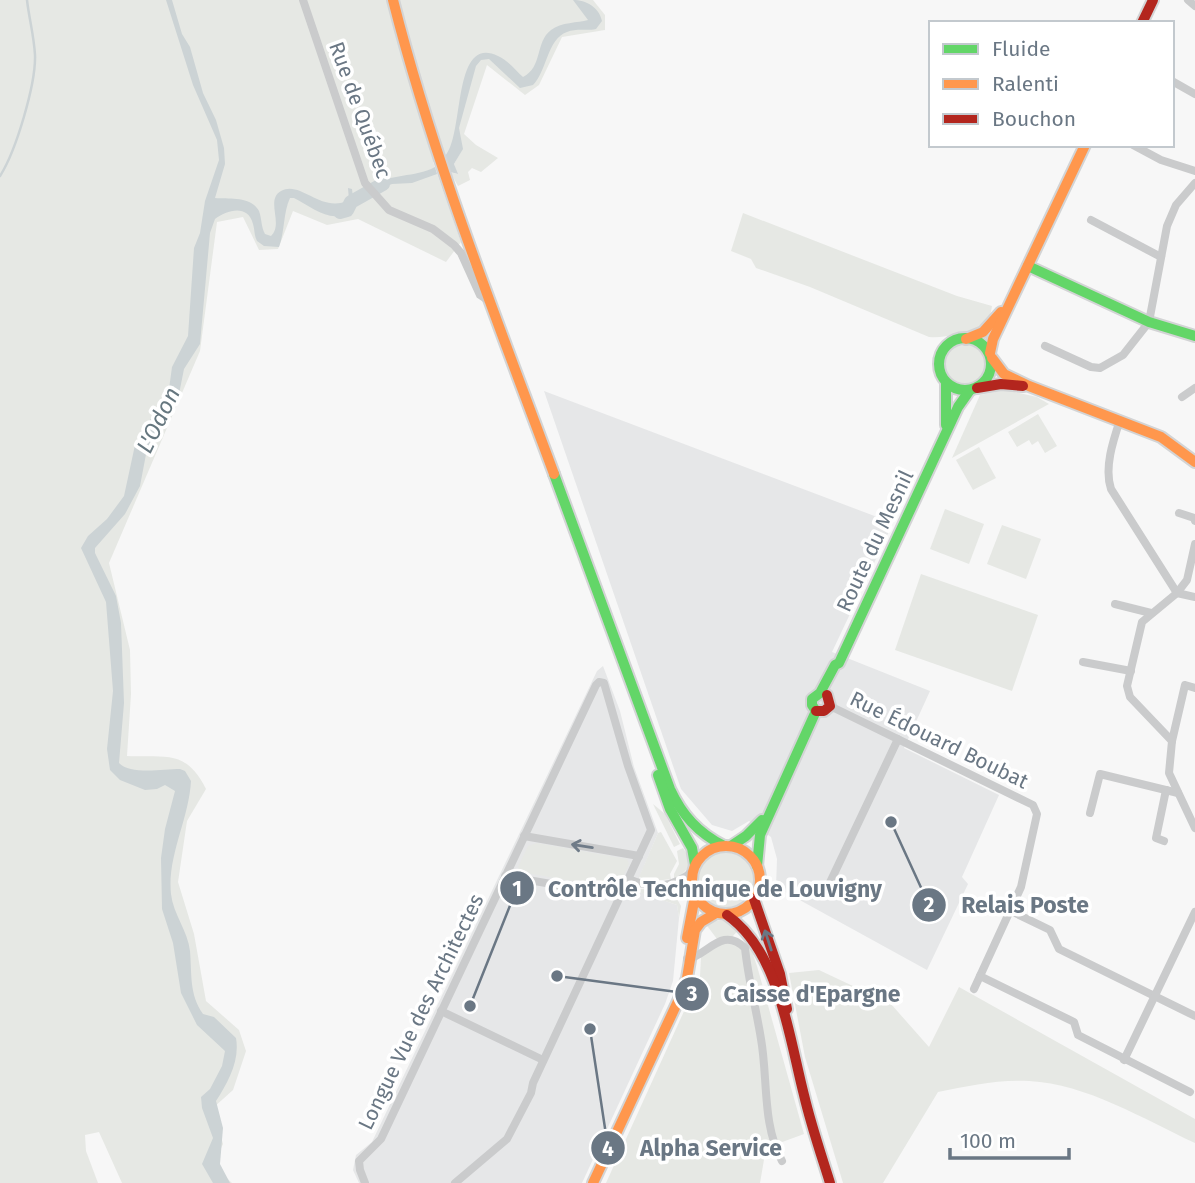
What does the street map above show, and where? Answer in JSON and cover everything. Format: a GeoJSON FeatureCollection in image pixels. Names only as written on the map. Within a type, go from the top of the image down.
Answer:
{"type":"FeatureCollection","features":[{"type":"Feature","properties":{"kind":"main road"},"geometry":{"type":"LineString","coordinates":[[393,0],[406,54],[450,193],[676,803],[702,835],[746,853],[757,866]]}},
{"type":"Feature","properties":{"kind":"main road"},"geometry":{"type":"LineString","coordinates":[[1143,21],[1153,0]]}},
{"type":"Feature","properties":{"kind":"main road"},"geometry":{"type":"LineString","coordinates":[[974,389],[985,380],[993,339],[1083,147]]}},
{"type":"Feature","properties":{"kind":"main road"},"geometry":{"type":"LineString","coordinates":[[1028,266],[1149,322],[1195,336]]}},
{"type":"Feature","properties":{"kind":"main road"},"geometry":{"type":"LineString","coordinates":[[1012,299],[983,332],[947,344],[940,355],[940,374],[946,384],[955,390],[1001,384],[1029,386]]}},
{"type":"Feature","properties":{"kind":"main road"},"geometry":{"type":"LineString","coordinates":[[966,338],[986,346],[1004,374],[1093,410],[1098,417],[1161,437],[1195,462]]}},
{"type":"Feature","properties":{"kind":"main road","name":"Route du Mesnil"},"geometry":{"type":"LineString","coordinates":[[946,384],[946,435]]}},
{"type":"Feature","properties":{"kind":"main road","name":"Route du Mesnil"},"geometry":{"type":"LineString","coordinates":[[816,711],[812,699],[826,698],[835,665],[839,663],[958,407],[974,389]]}},
{"type":"Feature","properties":{"kind":"main road"},"geometry":{"type":"LineString","coordinates":[[688,959],[695,930],[701,922],[743,910],[754,899],[760,879],[757,866],[760,835],[816,711],[824,711],[826,698]]}},
{"type":"Feature","properties":{"kind":"main road"},"geometry":{"type":"LineString","coordinates":[[593,1183],[683,990],[688,959],[694,894],[692,848],[675,819],[663,790],[646,738],[642,715]]}},
{"type":"Feature","properties":{"kind":"main road"},"geometry":{"type":"LineString","coordinates":[[694,868],[707,852],[747,836],[761,822],[778,793]]}},
{"type":"Feature","properties":{"kind":"main road"},"geometry":{"type":"LineString","coordinates":[[694,894],[704,907],[742,923],[754,940],[788,1029],[801,1085],[830,1183]]}},
{"type":"Feature","properties":{"kind":"main road"},"geometry":{"type":"LineString","coordinates":[[754,899],[784,990],[788,1029]]}},
{"type":"Feature","properties":{"kind":"street","name":"Rue de Québec"},"geometry":{"type":"LineString","coordinates":[[303,0],[365,183],[373,195],[397,215],[446,237],[461,253],[480,295],[489,301]]}},
{"type":"Feature","properties":{"kind":"street"},"geometry":{"type":"LineString","coordinates":[[1188,0],[1195,5]]}},
{"type":"Feature","properties":{"kind":"street"},"geometry":{"type":"LineString","coordinates":[[1174,82],[1195,94]]}},
{"type":"Feature","properties":{"kind":"street"},"geometry":{"type":"LineString","coordinates":[[1137,147],[1161,160],[1195,171]]}},
{"type":"Feature","properties":{"kind":"street"},"geometry":{"type":"LineString","coordinates":[[1045,346],[1091,367],[1100,368],[1123,355],[1149,322],[1167,226],[1176,205],[1195,183]]}},
{"type":"Feature","properties":{"kind":"street"},"geometry":{"type":"LineString","coordinates":[[1091,220],[1161,257]]}},
{"type":"Feature","properties":{"kind":"street"},"geometry":{"type":"LineString","coordinates":[[1182,397],[1195,388]]}},
{"type":"Feature","properties":{"kind":"street"},"geometry":{"type":"LineString","coordinates":[[1120,423],[1107,479],[1111,489],[1177,593],[1195,597]]}},
{"type":"Feature","properties":{"kind":"street"},"geometry":{"type":"LineString","coordinates":[[1179,513],[1194,518],[1195,521]]}},
{"type":"Feature","properties":{"kind":"street"},"geometry":{"type":"LineString","coordinates":[[1172,741],[1130,697],[1127,686],[1142,622],[1177,593],[1187,580],[1195,544]]}},
{"type":"Feature","properties":{"kind":"street"},"geometry":{"type":"LineString","coordinates":[[1115,604],[1152,613]]}},
{"type":"Feature","properties":{"kind":"street"},"geometry":{"type":"LineString","coordinates":[[1083,662],[1130,671]]}},
{"type":"Feature","properties":{"kind":"street","name":"Longue Vue des Architectes"},"geometry":{"type":"LineString","coordinates":[[365,1183],[359,1163],[381,1139],[596,685],[600,682],[606,686],[628,766],[651,830],[639,856]]}},
{"type":"Feature","properties":{"kind":"street"},"geometry":{"type":"LineString","coordinates":[[1195,688],[1185,685],[1172,741],[1169,773],[1195,828]]}},
{"type":"Feature","properties":{"kind":"street","name":"Rue Édouard Boubat"},"geometry":{"type":"LineString","coordinates":[[826,698],[898,739],[1033,805],[1037,814],[1021,887],[1011,911]]}},
{"type":"Feature","properties":{"kind":"street"},"geometry":{"type":"LineString","coordinates":[[825,893],[898,739]]}},
{"type":"Feature","properties":{"kind":"street"},"geometry":{"type":"LineString","coordinates":[[1090,813],[1100,774],[1178,793]]}},
{"type":"Feature","properties":{"kind":"street"},"geometry":{"type":"LineString","coordinates":[[1164,841],[1156,838],[1166,790]]}},
{"type":"Feature","properties":{"kind":"street"},"geometry":{"type":"LineString","coordinates":[[455,1183],[507,1139],[531,1093],[543,1060],[639,856],[524,836]]}},
{"type":"Feature","properties":{"kind":"street"},"geometry":{"type":"LineString","coordinates":[[673,884],[694,868]]}},
{"type":"Feature","properties":{"kind":"street"},"geometry":{"type":"LineString","coordinates":[[505,876],[621,896]]}},
{"type":"Feature","properties":{"kind":"street"},"geometry":{"type":"LineString","coordinates":[[628,879],[646,884],[673,884],[694,894]]}},
{"type":"Feature","properties":{"kind":"street"},"geometry":{"type":"LineString","coordinates":[[974,989],[1011,911],[1050,930],[1059,949],[1195,1016]]}},
{"type":"Feature","properties":{"kind":"street"},"geometry":{"type":"LineString","coordinates":[[1124,1060],[1195,912]]}},
{"type":"Feature","properties":{"kind":"street"},"geometry":{"type":"LineString","coordinates":[[688,959],[698,957],[716,942],[732,940],[745,948],[761,1039],[771,1132],[782,1161]]}},
{"type":"Feature","properties":{"kind":"street"},"geometry":{"type":"LineString","coordinates":[[980,976],[1074,1022],[1077,1035],[1190,1092]]}},
{"type":"Feature","properties":{"kind":"street"},"geometry":{"type":"LineString","coordinates":[[440,1011],[543,1060]]}},
{"type":"Feature","properties":{"kind":"shaded area"},"geometry":{"type":"Polygon","coordinates":[[[0,0],[593,0],[605,15],[605,30],[562,37],[539,85],[525,95],[487,65],[464,134],[498,158],[481,172],[472,168],[468,172],[470,180],[458,186],[450,172],[457,174],[454,164],[462,150],[433,162],[461,242],[446,262],[358,219],[327,225],[293,211],[278,249],[259,250],[243,217],[217,222],[200,351],[109,563],[130,650],[131,694],[127,756],[174,758],[191,767],[206,789],[187,821],[178,882],[194,934],[206,1001],[239,1030],[246,1051],[233,1090],[213,1108],[223,1144],[213,1165],[232,1183],[122,1183],[99,1132],[85,1135],[86,1151],[98,1183],[0,1183],[0,0]]]}},
{"type":"Feature","properties":{"kind":"shaded area"},"geometry":{"type":"Polygon","coordinates":[[[743,213],[957,296],[992,306],[988,321],[977,330],[929,337],[810,287],[756,268],[751,259],[731,251],[743,213]]]}},
{"type":"Feature","properties":{"kind":"shaded area"},"geometry":{"type":"Polygon","coordinates":[[[964,344],[979,350],[985,365],[979,380],[964,386],[949,380],[943,365],[949,350],[964,344]]]}},
{"type":"Feature","properties":{"kind":"shaded area"},"geometry":{"type":"Polygon","coordinates":[[[1006,390],[1037,397],[1049,404],[952,458],[980,395],[1006,390]]]}},
{"type":"Feature","properties":{"kind":"shaded area"},"geometry":{"type":"Polygon","coordinates":[[[544,391],[893,523],[832,652],[930,691],[904,748],[999,795],[962,877],[968,884],[927,970],[776,887],[777,859],[771,837],[749,821],[732,831],[712,825],[681,789],[544,391]]]}},
{"type":"Feature","properties":{"kind":"shaded area"},"geometry":{"type":"Polygon","coordinates":[[[1038,414],[1057,446],[1045,453],[1038,441],[1032,445],[1029,440],[1017,447],[1008,432],[1038,414]]]}},
{"type":"Feature","properties":{"kind":"shaded area"},"geometry":{"type":"Polygon","coordinates":[[[979,447],[996,478],[973,490],[956,460],[979,447]]]}},
{"type":"Feature","properties":{"kind":"shaded area"},"geometry":{"type":"Polygon","coordinates":[[[945,509],[984,524],[969,564],[930,549],[945,509]]]}},
{"type":"Feature","properties":{"kind":"shaded area"},"geometry":{"type":"Polygon","coordinates":[[[1002,525],[1041,539],[1026,579],[987,564],[1002,525]]]}},
{"type":"Feature","properties":{"kind":"shaded area"},"geometry":{"type":"Polygon","coordinates":[[[921,574],[1038,615],[1012,691],[895,650],[921,574]]]}},
{"type":"Feature","properties":{"kind":"shaded area"},"geometry":{"type":"Polygon","coordinates":[[[603,666],[620,711],[634,767],[658,833],[634,890],[677,905],[679,918],[673,981],[665,1004],[582,1183],[359,1183],[353,1170],[356,1155],[372,1142],[597,671],[603,666]]]}},
{"type":"Feature","properties":{"kind":"shaded area"},"geometry":{"type":"Polygon","coordinates":[[[653,804],[665,814],[680,844],[674,847],[653,804]]]}},
{"type":"Feature","properties":{"kind":"shaded area"},"geometry":{"type":"Polygon","coordinates":[[[661,832],[677,861],[670,874],[671,879],[655,881],[639,877],[658,833],[661,832]]]}},
{"type":"Feature","properties":{"kind":"shaded area"},"geometry":{"type":"Polygon","coordinates":[[[537,843],[627,859],[629,864],[619,885],[612,888],[521,872],[518,867],[528,846],[537,843]]]}},
{"type":"Feature","properties":{"kind":"shaded area"},"geometry":{"type":"Polygon","coordinates":[[[683,848],[688,858],[688,866],[674,879],[679,864],[677,851],[683,848]]]}},
{"type":"Feature","properties":{"kind":"shaded area"},"geometry":{"type":"Polygon","coordinates":[[[726,851],[737,853],[750,864],[755,880],[753,891],[742,904],[726,909],[715,907],[702,896],[697,880],[699,869],[710,856],[726,851]]]}},
{"type":"Feature","properties":{"kind":"shaded area"},"geometry":{"type":"Polygon","coordinates":[[[633,890],[672,890],[681,906],[679,918],[677,905],[633,890]]]}},
{"type":"Feature","properties":{"kind":"shaded area"},"geometry":{"type":"Polygon","coordinates":[[[711,920],[725,921],[741,927],[732,937],[717,939],[705,923],[711,920]]]}},
{"type":"Feature","properties":{"kind":"shaded area"},"geometry":{"type":"Polygon","coordinates":[[[721,943],[749,943],[804,1134],[766,1148],[760,1183],[606,1183],[700,976],[701,957],[721,943]]]}},
{"type":"Feature","properties":{"kind":"shaded area"},"geometry":{"type":"Polygon","coordinates":[[[819,970],[891,1004],[929,1047],[959,987],[1195,1119],[1195,1143],[1114,1104],[1072,1089],[1029,1081],[994,1082],[938,1092],[883,1183],[843,1183],[805,1057],[789,973],[819,970]]]}},
{"type":"Feature","properties":{"kind":"water"},"geometry":{"type":"Polygon","coordinates":[[[166,0],[172,0],[224,148],[225,164],[215,198],[239,199],[251,203],[259,211],[265,234],[271,236],[276,225],[275,200],[281,191],[296,190],[329,203],[339,203],[349,200],[348,188],[352,189],[354,207],[347,213],[332,216],[290,198],[279,247],[264,246],[257,241],[250,218],[242,211],[231,211],[215,219],[210,233],[200,344],[184,369],[179,394],[147,449],[140,486],[125,514],[95,548],[116,596],[121,623],[124,703],[119,763],[124,767],[139,770],[180,769],[185,771],[191,781],[172,866],[171,894],[189,944],[195,999],[203,1014],[214,1017],[236,1038],[235,1063],[216,1101],[223,1128],[220,1164],[230,1183],[213,1183],[202,1164],[213,1138],[202,1108],[201,1097],[210,1089],[222,1066],[225,1051],[197,1025],[181,993],[173,943],[162,909],[161,858],[175,791],[165,785],[145,790],[120,780],[110,770],[107,749],[113,691],[106,602],[81,548],[88,536],[107,519],[124,496],[135,445],[169,389],[172,367],[188,336],[194,248],[200,233],[205,201],[219,160],[217,140],[193,85],[166,0]]]}},
{"type":"Feature","properties":{"kind":"water"},"geometry":{"type":"Polygon","coordinates":[[[573,0],[591,5],[602,21],[596,29],[574,30],[560,36],[533,85],[520,88],[489,59],[481,60],[476,66],[459,128],[463,149],[454,164],[458,174],[450,172],[443,158],[450,148],[455,132],[461,92],[472,60],[483,53],[498,56],[523,77],[534,67],[543,41],[551,30],[564,24],[588,20],[573,0]]]}},
{"type":"Feature","properties":{"kind":"water"},"geometry":{"type":"Polygon","coordinates":[[[435,167],[437,174],[412,183],[392,184],[375,191],[372,186],[387,179],[435,167]]]}},
{"type":"Feature","properties":{"kind":"waterway"},"geometry":{"type":"LineString","coordinates":[[0,176],[18,134],[32,83],[35,55],[27,0]]}},
{"type":"Feature","properties":{"kind":"waterway","name":"L'Odon"},"geometry":{"type":"LineString","coordinates":[[340,212],[347,210],[351,202],[383,184]]}},
{"type":"Feature","properties":{"kind":"traffic: fast"},"geometry":{"type":"LineString","coordinates":[[1028,266],[1149,322],[1195,336]]}},
{"type":"Feature","properties":{"kind":"traffic: fast"},"geometry":{"type":"LineString","coordinates":[[965,338],[984,345],[991,364],[984,383],[965,390],[946,383],[939,364],[946,345],[965,338]]}},
{"type":"Feature","properties":{"kind":"traffic: fast"},"geometry":{"type":"LineString","coordinates":[[946,384],[946,425]]}},
{"type":"Feature","properties":{"kind":"traffic: fast"},"geometry":{"type":"LineString","coordinates":[[816,711],[812,699],[820,693],[835,665],[839,663],[958,407],[970,390]]}},
{"type":"Feature","properties":{"kind":"traffic: fast"},"geometry":{"type":"LineString","coordinates":[[554,474],[670,789],[692,822],[724,846]]}},
{"type":"Feature","properties":{"kind":"traffic: fast"},"geometry":{"type":"LineString","coordinates":[[757,866],[760,835],[816,711]]}},
{"type":"Feature","properties":{"kind":"traffic: fast"},"geometry":{"type":"LineString","coordinates":[[658,775],[670,809],[692,848],[695,865]]}},
{"type":"Feature","properties":{"kind":"traffic: fast"},"geometry":{"type":"LineString","coordinates":[[731,846],[762,820]]}},
{"type":"Feature","properties":{"kind":"traffic: slow"},"geometry":{"type":"LineString","coordinates":[[393,0],[447,180],[554,474]]}},
{"type":"Feature","properties":{"kind":"traffic: slow"},"geometry":{"type":"LineString","coordinates":[[990,353],[993,339],[1084,147]]}},
{"type":"Feature","properties":{"kind":"traffic: slow"},"geometry":{"type":"LineString","coordinates":[[966,339],[983,332],[1001,312]]}},
{"type":"Feature","properties":{"kind":"traffic: slow"},"geometry":{"type":"LineString","coordinates":[[992,358],[1004,374],[1161,437],[1195,462]]}},
{"type":"Feature","properties":{"kind":"traffic: slow"},"geometry":{"type":"LineString","coordinates":[[733,846],[754,861],[760,873],[760,880],[758,893],[750,904],[733,914],[719,914],[702,904],[694,893],[692,873],[702,856],[713,848],[733,846]]}},
{"type":"Feature","properties":{"kind":"traffic: slow"},"geometry":{"type":"LineString","coordinates":[[687,938],[695,896]]}},
{"type":"Feature","properties":{"kind":"traffic: slow"},"geometry":{"type":"LineString","coordinates":[[593,1183],[679,999],[687,978],[695,930],[701,922],[716,913]]}},
{"type":"Feature","properties":{"kind":"traffic: jam"},"geometry":{"type":"LineString","coordinates":[[1143,21],[1153,0]]}},
{"type":"Feature","properties":{"kind":"traffic: jam"},"geometry":{"type":"LineString","coordinates":[[977,388],[1001,384],[1023,386]]}},
{"type":"Feature","properties":{"kind":"traffic: jam"},"geometry":{"type":"LineString","coordinates":[[816,711],[824,711],[830,706],[827,695]]}},
{"type":"Feature","properties":{"kind":"traffic: jam"},"geometry":{"type":"LineString","coordinates":[[754,899],[780,974],[787,1009]]}},
{"type":"Feature","properties":{"kind":"traffic: jam"},"geometry":{"type":"LineString","coordinates":[[727,915],[745,931],[770,972],[787,1022],[807,1106],[830,1183]]}},
{"type":"Feature","properties":{"kind":"place","name":"Relais Poste"},"geometry":{"type":"Point","coordinates":[891,822]}},
{"type":"Feature","properties":{"kind":"place","name":"Caisse d'Epargne"},"geometry":{"type":"Point","coordinates":[557,976]}},
{"type":"Feature","properties":{"kind":"place","name":"Contrôle Technique de Louvigny"},"geometry":{"type":"Point","coordinates":[470,1006]}},
{"type":"Feature","properties":{"kind":"place","name":"Alpha Service"},"geometry":{"type":"Point","coordinates":[590,1029]}}]}
